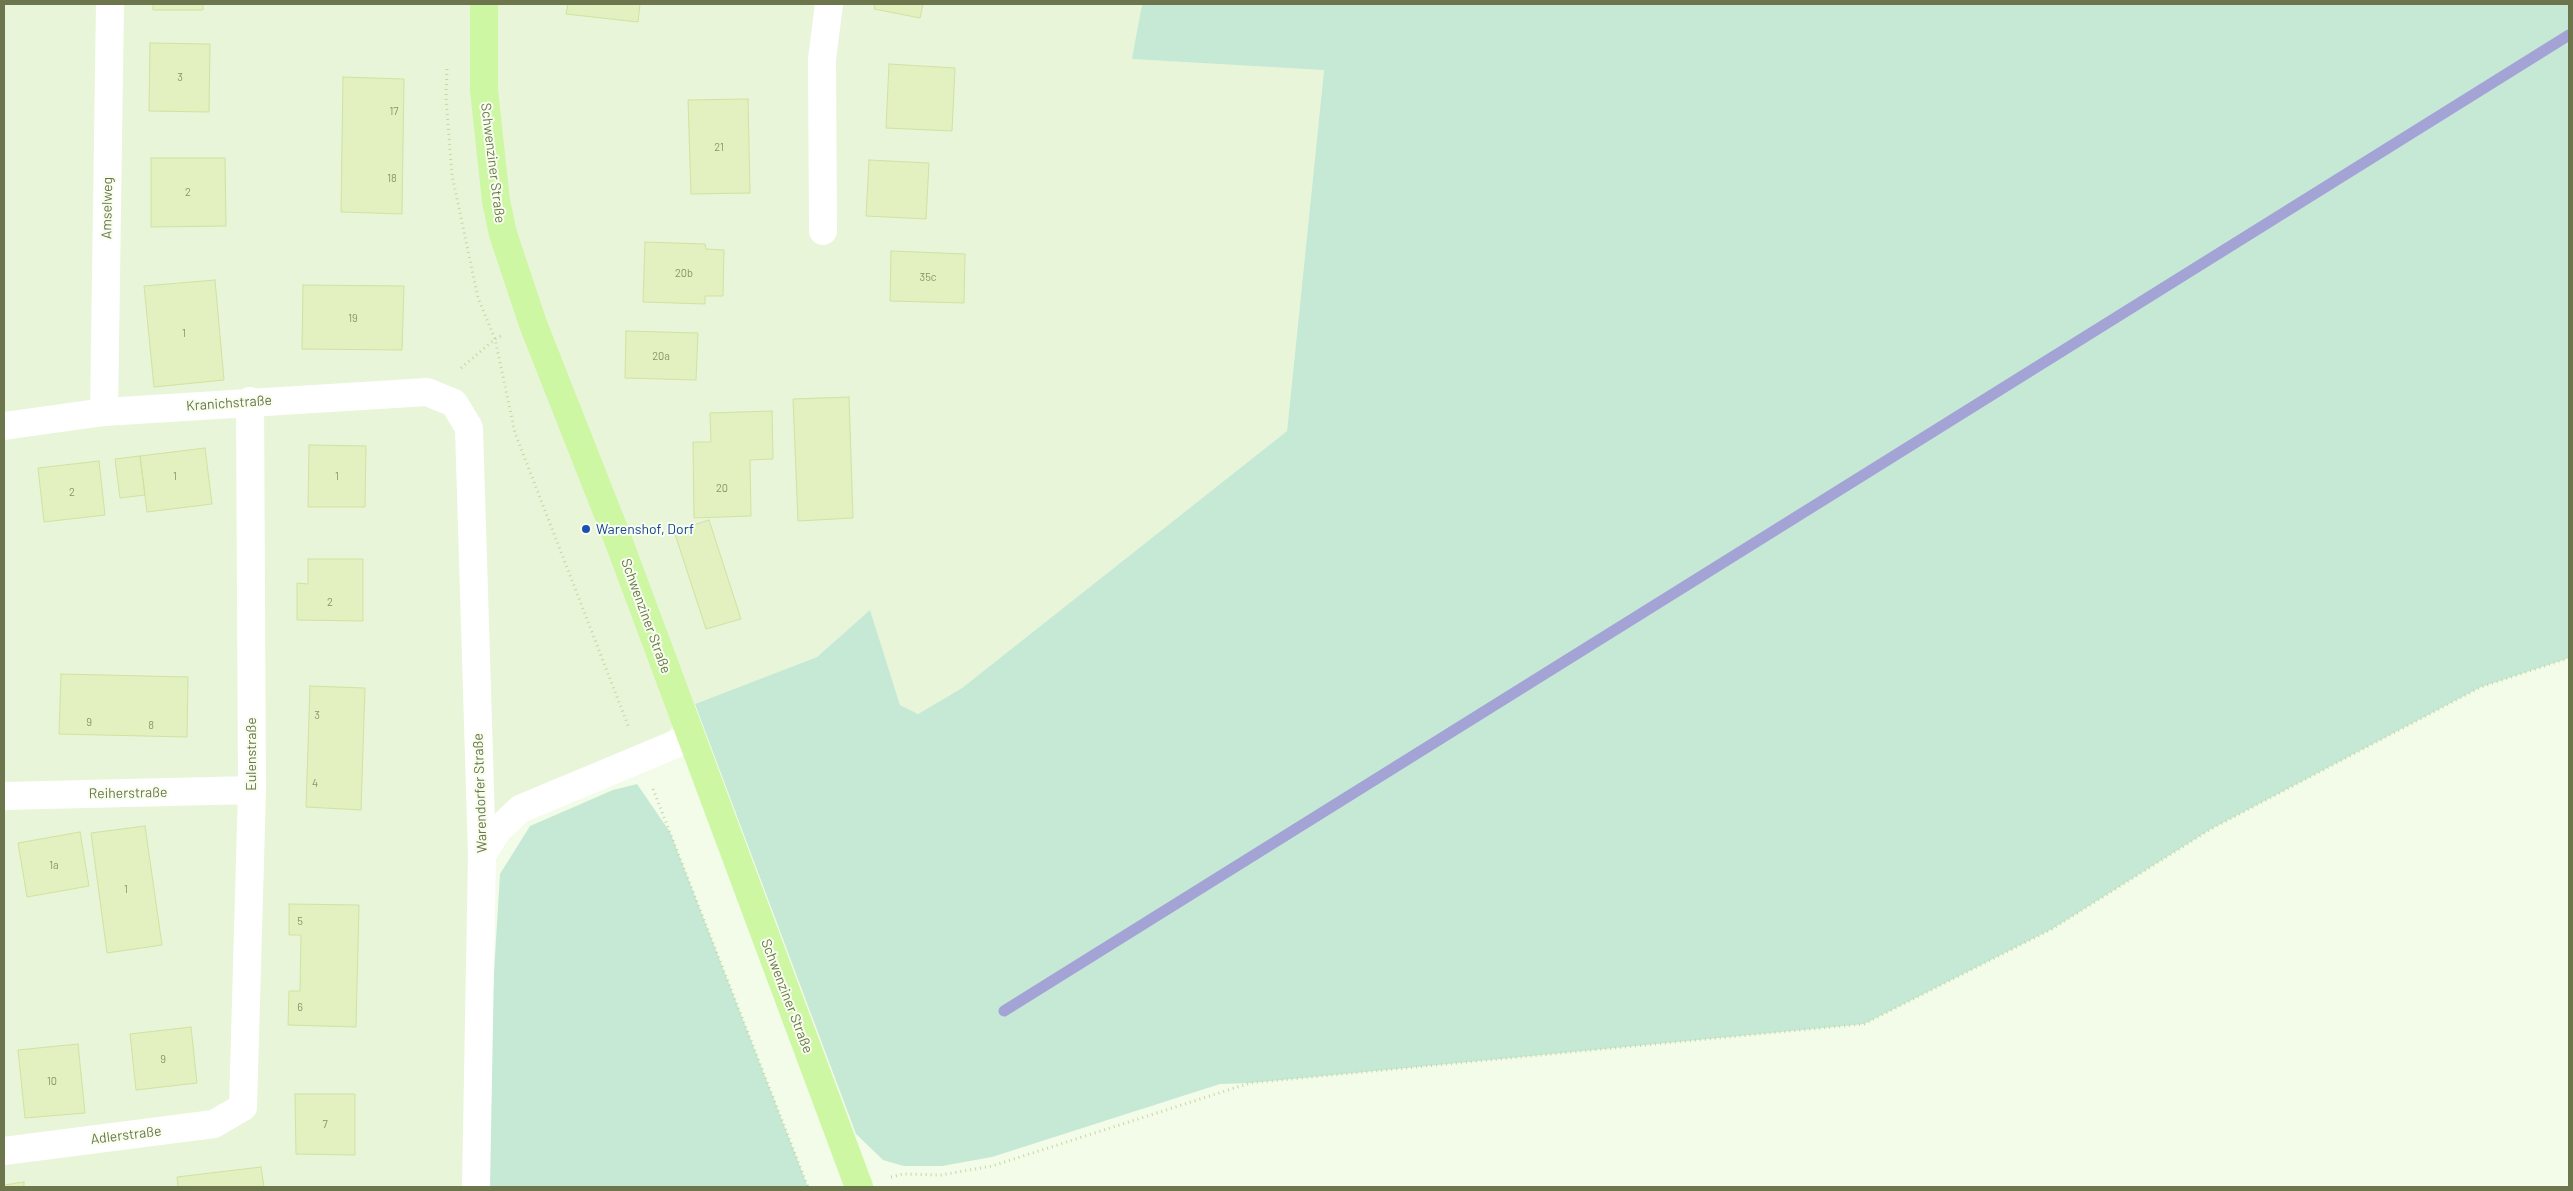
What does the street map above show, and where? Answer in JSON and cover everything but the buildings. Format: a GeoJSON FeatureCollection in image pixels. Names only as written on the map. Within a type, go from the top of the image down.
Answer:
{"type":"FeatureCollection","features":[{"type":"Feature","properties":{"kind":"main road","name":"Schwenziner Straße"},"geometry":{"type":"LineString","coordinates":[[484,4],[484,90],[496,201],[503,234],[533,324],[617,537],[690,738],[859,1187]]}},
{"type":"Feature","properties":{"kind":"street","name":"Amselweg"},"geometry":{"type":"LineString","coordinates":[[104,412],[110,4]]}},
{"type":"Feature","properties":{"kind":"street"},"geometry":{"type":"LineString","coordinates":[[823,231],[822,59],[829,4]]}},
{"type":"Feature","properties":{"kind":"street","name":"Kranichstraße"},"geometry":{"type":"LineString","coordinates":[[4,426],[104,412],[250,401],[427,392],[454,403]]}},
{"type":"Feature","properties":{"kind":"street","name":"Eulenstraße"},"geometry":{"type":"LineString","coordinates":[[243,1107],[252,790],[250,401]]}},
{"type":"Feature","properties":{"kind":"street","name":"Warendorfer Straße"},"geometry":{"type":"LineString","coordinates":[[454,403],[469,428],[482,855],[476,1187]]}},
{"type":"Feature","properties":{"kind":"street"},"geometry":{"type":"LineString","coordinates":[[482,855],[497,831],[520,809],[690,738]]}},
{"type":"Feature","properties":{"kind":"street","name":"Reiherstraße"},"geometry":{"type":"LineString","coordinates":[[4,796],[252,790]]}},
{"type":"Feature","properties":{"kind":"street","name":"Adlerstraße"},"geometry":{"type":"LineString","coordinates":[[4,1151],[214,1124],[243,1107]]}},
{"type":"Feature","properties":{"kind":"path"},"geometry":{"type":"LineString","coordinates":[[454,403],[454,374],[495,339],[533,324]]}},
{"type":"Feature","properties":{"kind":"path"},"geometry":{"type":"LineString","coordinates":[[495,339],[515,433],[808,1187]]}},
{"type":"Feature","properties":{"kind":"path"},"geometry":{"type":"LineString","coordinates":[[888,1177],[903,1174],[941,1175],[992,1166],[1250,1083],[1864,1024],[2052,929],[2211,829],[2481,687],[2569,658]]}},
{"type":"Feature","properties":{"kind":"shaded area"},"geometry":{"type":"Polygon","coordinates":[[[4,4],[1142,4],[1133,59],[1324,69],[1287,431],[962,688],[918,714],[900,705],[870,611],[817,657],[695,704],[642,759],[497,831],[476,1187],[4,1187],[4,4]]]}},
{"type":"Feature","properties":{"kind":"shaded area"},"geometry":{"type":"Polygon","coordinates":[[[1142,4],[2569,4],[2569,658],[2481,687],[2211,829],[2052,929],[1864,1024],[1250,1083],[1220,1084],[992,1157],[942,1166],[904,1166],[883,1160],[856,1134],[695,704],[817,657],[870,610],[900,705],[918,714],[962,688],[1287,431],[1324,70],[1132,59],[1142,4]]]}},
{"type":"Feature","properties":{"kind":"shaded area"},"geometry":{"type":"Polygon","coordinates":[[[637,784],[670,832],[808,1187],[481,1187],[500,874],[530,826],[613,790],[637,784]]]}},
{"type":"Feature","properties":{"kind":"waterway"},"geometry":{"type":"LineString","coordinates":[[1004,1011],[2569,35]]}},
{"type":"Feature","properties":{"kind":"place","name":"Warenshof, Dorf"},"geometry":{"type":"Point","coordinates":[586,529]}}]}
